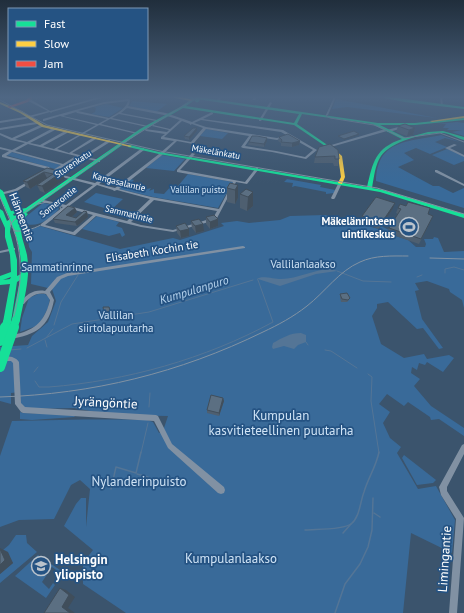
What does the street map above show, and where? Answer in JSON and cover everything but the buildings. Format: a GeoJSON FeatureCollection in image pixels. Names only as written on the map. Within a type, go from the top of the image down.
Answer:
{"type":"FeatureCollection","features":[{"type":"Feature","properties":{"kind":"main road","name":"Mäkelänkatu"},"geometry":{"type":"LineString","coordinates":[[46,126],[66,132],[143,149],[164,151],[340,183],[371,186],[464,210]]}},
{"type":"Feature","properties":{"kind":"main road","name":"Sturenkatu"},"geometry":{"type":"LineString","coordinates":[[122,145],[137,133],[150,126]]}},
{"type":"Feature","properties":{"kind":"main road","name":"Sturenkatu"},"geometry":{"type":"LineString","coordinates":[[18,232],[20,218],[42,200],[150,126]]}},
{"type":"Feature","properties":{"kind":"main road"},"geometry":{"type":"LineString","coordinates":[[297,126],[340,156],[343,177],[340,183]]}},
{"type":"Feature","properties":{"kind":"main road"},"geometry":{"type":"LineString","coordinates":[[373,126],[380,127],[405,139]]}},
{"type":"Feature","properties":{"kind":"main road"},"geometry":{"type":"LineString","coordinates":[[380,127],[397,126]]}},
{"type":"Feature","properties":{"kind":"main road"},"geometry":{"type":"LineString","coordinates":[[380,127],[401,126]]}},
{"type":"Feature","properties":{"kind":"main road"},"geometry":{"type":"LineString","coordinates":[[371,186],[377,157],[382,150],[390,145],[405,139],[446,132],[464,140]]}},
{"type":"Feature","properties":{"kind":"main road"},"geometry":{"type":"LineString","coordinates":[[435,133],[464,140]]}},
{"type":"Feature","properties":{"kind":"main road","name":"Mäkelänkatu"},"geometry":{"type":"LineString","coordinates":[[371,186],[464,216]]}},
{"type":"Feature","properties":{"kind":"main road","name":"Hämeentie"},"geometry":{"type":"LineString","coordinates":[[0,193],[5,215],[18,232],[24,254],[25,275],[20,306],[0,367]]}},
{"type":"Feature","properties":{"kind":"main road","name":"Sturenkatu"},"geometry":{"type":"LineString","coordinates":[[7,227],[5,215],[26,209],[42,200]]}},
{"type":"Feature","properties":{"kind":"main road","name":"Hämeentie"},"geometry":{"type":"LineString","coordinates":[[0,341],[7,322],[14,277],[13,249],[7,227]]}},
{"type":"Feature","properties":{"kind":"main road"},"geometry":{"type":"LineString","coordinates":[[0,279],[25,275]]}},
{"type":"Feature","properties":{"kind":"main road"},"geometry":{"type":"LineString","coordinates":[[0,283],[14,277]]}},
{"type":"Feature","properties":{"kind":"street"},"geometry":{"type":"LineString","coordinates":[[0,129],[23,126]]}},
{"type":"Feature","properties":{"kind":"street"},"geometry":{"type":"LineString","coordinates":[[13,140],[36,126]]}},
{"type":"Feature","properties":{"kind":"street"},"geometry":{"type":"LineString","coordinates":[[54,150],[97,126]]}},
{"type":"Feature","properties":{"kind":"street"},"geometry":{"type":"LineString","coordinates":[[101,126],[137,133]]}},
{"type":"Feature","properties":{"kind":"street"},"geometry":{"type":"LineString","coordinates":[[150,126],[171,130]]}},
{"type":"Feature","properties":{"kind":"street"},"geometry":{"type":"LineString","coordinates":[[150,126],[167,133]]}},
{"type":"Feature","properties":{"kind":"street"},"geometry":{"type":"LineString","coordinates":[[176,126],[162,138],[192,142],[205,128]]}},
{"type":"Feature","properties":{"kind":"street"},"geometry":{"type":"LineString","coordinates":[[197,126],[277,139],[289,135]]}},
{"type":"Feature","properties":{"kind":"street"},"geometry":{"type":"LineString","coordinates":[[245,126],[282,131],[315,150],[306,158],[244,147],[252,135]]}},
{"type":"Feature","properties":{"kind":"street"},"geometry":{"type":"LineString","coordinates":[[329,147],[380,127],[397,126]]}},
{"type":"Feature","properties":{"kind":"street"},"geometry":{"type":"LineString","coordinates":[[11,150],[54,129]]}},
{"type":"Feature","properties":{"kind":"street"},"geometry":{"type":"LineString","coordinates":[[40,146],[66,132]]}},
{"type":"Feature","properties":{"kind":"street"},"geometry":{"type":"LineString","coordinates":[[0,134],[13,140],[98,161]]}},
{"type":"Feature","properties":{"kind":"street"},"geometry":{"type":"LineString","coordinates":[[273,152],[304,156],[310,149],[289,135]]}},
{"type":"Feature","properties":{"kind":"street"},"geometry":{"type":"LineString","coordinates":[[69,154],[94,138]]}},
{"type":"Feature","properties":{"kind":"street"},"geometry":{"type":"LineString","coordinates":[[115,190],[176,140]]}},
{"type":"Feature","properties":{"kind":"street"},"geometry":{"type":"LineString","coordinates":[[84,158],[108,141]]}},
{"type":"Feature","properties":{"kind":"street"},"geometry":{"type":"LineString","coordinates":[[454,145],[448,148],[464,155]]}},
{"type":"Feature","properties":{"kind":"street"},"geometry":{"type":"LineString","coordinates":[[0,148],[64,164]]}},
{"type":"Feature","properties":{"kind":"street","name":"Somerontie"},"geometry":{"type":"LineString","coordinates":[[96,214],[74,234],[42,225],[94,184],[143,149]]}},
{"type":"Feature","properties":{"kind":"street","name":"Kangasalantie"},"geometry":{"type":"LineString","coordinates":[[11,150],[3,156],[47,168],[47,172],[115,190],[220,210]]}},
{"type":"Feature","properties":{"kind":"street"},"geometry":{"type":"LineString","coordinates":[[47,172],[78,156]]}},
{"type":"Feature","properties":{"kind":"street"},"geometry":{"type":"LineString","coordinates":[[191,156],[178,171],[248,182],[257,169]]}},
{"type":"Feature","properties":{"kind":"street"},"geometry":{"type":"LineString","coordinates":[[441,172],[462,182]]}},
{"type":"Feature","properties":{"kind":"street"},"geometry":{"type":"LineString","coordinates":[[0,193],[16,190],[34,180]]}},
{"type":"Feature","properties":{"kind":"street"},"geometry":{"type":"LineString","coordinates":[[220,210],[235,181]]}},
{"type":"Feature","properties":{"kind":"street"},"geometry":{"type":"LineString","coordinates":[[334,198],[340,183]]}},
{"type":"Feature","properties":{"kind":"street"},"geometry":{"type":"LineString","coordinates":[[128,223],[153,198]]}},
{"type":"Feature","properties":{"kind":"street","name":"Sammatintie"},"geometry":{"type":"LineString","coordinates":[[42,200],[128,223],[173,232],[215,219],[220,210]]}},
{"type":"Feature","properties":{"kind":"street","name":"Elisabeth Kochin tie"},"geometry":{"type":"LineString","coordinates":[[47,292],[59,278],[67,275],[243,246]]}},
{"type":"Feature","properties":{"kind":"street"},"geometry":{"type":"LineString","coordinates":[[0,252],[13,249]]}},
{"type":"Feature","properties":{"kind":"street"},"geometry":{"type":"LineString","coordinates":[[0,338],[27,334],[40,327],[47,316],[52,302],[51,296],[47,292],[32,294],[20,306]]}},
{"type":"Feature","properties":{"kind":"street","name":"Jyrängöntie"},"geometry":{"type":"LineString","coordinates":[[0,360],[12,359],[16,362],[18,404],[23,410],[156,418],[170,446],[221,490]]}},
{"type":"Feature","properties":{"kind":"street","name":"Limingantie"},"geometry":{"type":"LineString","coordinates":[[453,613],[460,518],[444,492],[443,487],[464,448]]}},
{"type":"Feature","properties":{"kind":"green space"},"geometry":{"type":"Polygon","coordinates":[[[445,126],[464,126],[464,136],[452,132],[462,130],[447,130],[449,128],[443,128],[445,126]]]}},
{"type":"Feature","properties":{"kind":"green space"},"geometry":{"type":"Polygon","coordinates":[[[206,129],[228,133],[222,139],[200,136],[206,129]]]}},
{"type":"Feature","properties":{"kind":"green space"},"geometry":{"type":"Polygon","coordinates":[[[441,135],[460,142],[445,138],[435,142],[447,147],[430,154],[416,148],[404,153],[414,160],[398,167],[433,186],[439,186],[453,193],[464,188],[464,208],[376,181],[378,167],[382,157],[389,150],[397,145],[407,142],[441,135]]]}},
{"type":"Feature","properties":{"kind":"green space"},"geometry":{"type":"Polygon","coordinates":[[[447,149],[464,156],[464,161],[454,165],[432,155],[447,149]]]}},
{"type":"Feature","properties":{"kind":"green space"},"geometry":{"type":"Polygon","coordinates":[[[11,152],[61,165],[55,169],[6,155],[11,152]]]}},
{"type":"Feature","properties":{"kind":"green space"},"geometry":{"type":"Polygon","coordinates":[[[162,155],[185,159],[174,171],[146,168],[162,155]]]}},
{"type":"Feature","properties":{"kind":"green space","name":"Vallilan puisto"},"geometry":{"type":"Polygon","coordinates":[[[188,174],[233,182],[218,208],[153,197],[119,189],[130,179],[134,180],[130,184],[147,187],[142,188],[144,190],[151,188],[149,191],[154,189],[154,193],[164,194],[172,185],[178,186],[188,174]]]}},
{"type":"Feature","properties":{"kind":"green space"},"geometry":{"type":"Polygon","coordinates":[[[287,179],[321,185],[320,187],[335,190],[334,193],[326,194],[326,192],[295,186],[292,187],[293,183],[284,182],[287,179]]]}},
{"type":"Feature","properties":{"kind":"green space"},"geometry":{"type":"Polygon","coordinates":[[[96,193],[123,199],[111,210],[84,202],[96,193]]]}},
{"type":"Feature","properties":{"kind":"green space"},"geometry":{"type":"Polygon","coordinates":[[[43,203],[56,205],[59,209],[52,216],[38,224],[28,225],[23,223],[23,219],[43,203]]]}},
{"type":"Feature","properties":{"kind":"green space"},"geometry":{"type":"Polygon","coordinates":[[[325,215],[379,229],[381,226],[389,230],[387,233],[408,240],[416,247],[425,247],[426,244],[424,239],[433,239],[434,237],[438,238],[444,252],[464,251],[464,308],[462,300],[450,292],[449,289],[427,281],[415,283],[419,290],[415,291],[422,319],[443,348],[439,349],[423,328],[417,329],[388,302],[377,304],[377,308],[372,316],[381,344],[404,358],[424,354],[427,359],[449,355],[454,358],[443,372],[427,362],[425,365],[419,363],[417,370],[412,367],[411,373],[420,379],[414,386],[431,406],[464,428],[464,436],[439,419],[431,420],[430,417],[408,402],[404,406],[387,394],[379,404],[390,412],[383,423],[390,438],[401,447],[397,453],[418,489],[436,486],[455,520],[452,553],[411,533],[403,613],[126,613],[83,584],[83,563],[93,550],[64,526],[76,504],[81,498],[86,498],[86,527],[90,489],[80,480],[71,485],[54,519],[19,520],[0,527],[0,456],[12,421],[147,420],[153,422],[159,433],[163,431],[168,416],[112,415],[74,408],[28,409],[21,405],[20,392],[11,393],[11,404],[0,401],[0,347],[28,345],[32,336],[48,322],[56,301],[52,289],[31,284],[32,252],[29,247],[27,231],[40,226],[120,249],[173,238],[180,240],[224,226],[221,223],[237,221],[249,223],[280,220],[290,216],[325,215]]]}},
{"type":"Feature","properties":{"kind":"green space"},"geometry":{"type":"Polygon","coordinates":[[[97,216],[119,222],[116,226],[122,228],[125,235],[122,237],[120,233],[109,236],[82,229],[97,216]]]}},
{"type":"Feature","properties":{"kind":"green space"},"geometry":{"type":"Polygon","coordinates":[[[38,294],[45,294],[50,298],[48,308],[39,325],[20,332],[22,318],[29,298],[38,294]]]}},
{"type":"Feature","properties":{"kind":"green space"},"geometry":{"type":"Polygon","coordinates":[[[20,412],[76,415],[74,417],[32,420],[20,419],[20,412]]]}},
{"type":"Feature","properties":{"kind":"green space"},"geometry":{"type":"Polygon","coordinates":[[[404,455],[436,480],[433,483],[417,485],[402,458],[404,455]]]}},
{"type":"Feature","properties":{"kind":"green space"},"geometry":{"type":"Polygon","coordinates":[[[16,535],[26,535],[27,543],[37,552],[0,583],[0,574],[13,563],[3,550],[9,545],[16,535]]]}},
{"type":"Feature","properties":{"kind":"green space"},"geometry":{"type":"Polygon","coordinates":[[[38,555],[63,572],[62,574],[52,567],[42,582],[49,589],[53,583],[55,585],[46,598],[15,576],[38,555]]]}},
{"type":"Feature","properties":{"kind":"shaded area"},"geometry":{"type":"Polygon","coordinates":[[[325,269],[337,271],[316,274],[280,286],[258,279],[257,281],[257,279],[261,277],[287,279],[325,269]]]}},
{"type":"Feature","properties":{"kind":"shaded area"},"geometry":{"type":"Polygon","coordinates":[[[301,333],[306,335],[306,342],[298,345],[294,349],[284,346],[273,349],[273,343],[290,335],[301,333]]]}},
{"type":"Feature","properties":{"kind":"waterway","name":"Kumpulanpuro"},"geometry":{"type":"LineString","coordinates":[[445,273],[445,269],[454,267],[464,270]]}},
{"type":"Feature","properties":{"kind":"waterway","name":"Kumpulanpuro"},"geometry":{"type":"LineString","coordinates":[[337,271],[363,281],[391,282]]}},
{"type":"Feature","properties":{"kind":"waterway"},"geometry":{"type":"LineString","coordinates":[[54,325],[61,302],[78,275]]}},
{"type":"Feature","properties":{"kind":"waterway","name":"Kumpulanpuro"},"geometry":{"type":"LineString","coordinates":[[417,277],[422,275]]}},
{"type":"Feature","properties":{"kind":"waterway","name":"Kumpulanpuro"},"geometry":{"type":"LineString","coordinates":[[46,338],[72,324],[149,312],[253,280]]}},
{"type":"Feature","properties":{"kind":"waterway","name":"Kumpulanpuro"},"geometry":{"type":"LineString","coordinates":[[35,381],[39,387],[49,387],[107,380],[136,374],[193,357],[247,335],[273,322],[258,280]]}},
{"type":"Feature","properties":{"kind":"waterway","name":"Kumpulanpuro"},"geometry":{"type":"LineString","coordinates":[[46,338],[53,329]]}},
{"type":"Feature","properties":{"kind":"waterway","name":"Kumpulanpuro"},"geometry":{"type":"LineString","coordinates":[[27,348],[46,338]]}},
{"type":"Feature","properties":{"kind":"waterway"},"geometry":{"type":"LineString","coordinates":[[45,340],[47,347]]}},
{"type":"Feature","properties":{"kind":"waterway","name":"Kumpulanpuro"},"geometry":{"type":"LineString","coordinates":[[10,350],[21,349]]}},
{"type":"Feature","properties":{"kind":"waterway"},"geometry":{"type":"LineString","coordinates":[[325,350],[331,351],[357,368]]}},
{"type":"Feature","properties":{"kind":"waterway"},"geometry":{"type":"LineString","coordinates":[[34,372],[38,367]]}},
{"type":"Feature","properties":{"kind":"waterway"},"geometry":{"type":"LineString","coordinates":[[368,374],[372,377],[371,401],[379,452]]}},
{"type":"Feature","properties":{"kind":"waterway"},"geometry":{"type":"LineString","coordinates":[[149,407],[150,393]]}},
{"type":"Feature","properties":{"kind":"waterway"},"geometry":{"type":"LineString","coordinates":[[141,453],[148,423]]}},
{"type":"Feature","properties":{"kind":"waterway"},"geometry":{"type":"LineString","coordinates":[[111,489],[116,467],[136,473],[141,452]]}},
{"type":"Feature","properties":{"kind":"waterway"},"geometry":{"type":"LineString","coordinates":[[351,524],[358,513],[379,452]]}},
{"type":"Feature","properties":{"kind":"waterway"},"geometry":{"type":"LineString","coordinates":[[137,474],[148,477]]}},
{"type":"Feature","properties":{"kind":"waterway"},"geometry":{"type":"LineString","coordinates":[[335,613],[345,584],[360,564],[368,547],[372,530],[373,498]]}},
{"type":"Feature","properties":{"kind":"waterway"},"geometry":{"type":"LineString","coordinates":[[374,513],[380,517]]}},
{"type":"Feature","properties":{"kind":"waterway"},"geometry":{"type":"LineString","coordinates":[[305,530],[329,529],[351,524]]}},
{"type":"Feature","properties":{"kind":"waterway"},"geometry":{"type":"LineString","coordinates":[[343,533],[351,524]]}},
{"type":"Feature","properties":{"kind":"tram line"},"geometry":{"type":"LineString","coordinates":[[50,126],[124,143]]}},
{"type":"Feature","properties":{"kind":"tram line"},"geometry":{"type":"LineString","coordinates":[[124,143],[151,126]]}},
{"type":"Feature","properties":{"kind":"tram line"},"geometry":{"type":"LineString","coordinates":[[375,126],[404,138],[440,133],[464,142]]}},
{"type":"Feature","properties":{"kind":"tram line"},"geometry":{"type":"LineString","coordinates":[[11,224],[14,220],[124,143]]}},
{"type":"Feature","properties":{"kind":"tram line"},"geometry":{"type":"LineString","coordinates":[[124,143],[160,151],[377,188],[464,214]]}},
{"type":"Feature","properties":{"kind":"tram line"},"geometry":{"type":"LineString","coordinates":[[0,197],[11,224]]}},
{"type":"Feature","properties":{"kind":"tram line"},"geometry":{"type":"LineString","coordinates":[[13,228],[15,231],[34,228],[46,222],[61,209],[59,205],[47,202],[38,204]]}},
{"type":"Feature","properties":{"kind":"tram line"},"geometry":{"type":"LineString","coordinates":[[0,357],[15,313],[20,283],[19,252],[16,237],[11,224]]}},
{"type":"Feature","properties":{"kind":"tram line"},"geometry":{"type":"LineString","coordinates":[[0,397],[35,395],[102,386],[135,379],[200,359],[280,324],[302,310],[345,271],[360,262],[378,257],[408,256]]}},
{"type":"Feature","properties":{"kind":"tram line"},"geometry":{"type":"LineString","coordinates":[[430,258],[464,259]]}},
{"type":"Feature","properties":{"kind":"traffic: fast"},"geometry":{"type":"LineString","coordinates":[[7,322],[14,276],[14,260],[8,237],[8,223],[148,126]]}},
{"type":"Feature","properties":{"kind":"traffic: fast"},"geometry":{"type":"LineString","coordinates":[[297,126],[325,145]]}},
{"type":"Feature","properties":{"kind":"traffic: fast"},"geometry":{"type":"LineString","coordinates":[[377,126],[381,128]]}},
{"type":"Feature","properties":{"kind":"traffic: fast"},"geometry":{"type":"LineString","coordinates":[[377,126],[405,139]]}},
{"type":"Feature","properties":{"kind":"traffic: fast"},"geometry":{"type":"LineString","coordinates":[[369,189],[373,171],[380,154],[392,145],[419,135],[436,132],[449,133],[464,139]]}},
{"type":"Feature","properties":{"kind":"traffic: fast"},"geometry":{"type":"LineString","coordinates":[[130,146],[159,153],[381,191],[464,216]]}},
{"type":"Feature","properties":{"kind":"traffic: fast"},"geometry":{"type":"LineString","coordinates":[[0,191],[18,232]]}},
{"type":"Feature","properties":{"kind":"traffic: fast"},"geometry":{"type":"LineString","coordinates":[[10,213],[26,209]]}},
{"type":"Feature","properties":{"kind":"traffic: fast"},"geometry":{"type":"LineString","coordinates":[[0,211],[7,227]]}},
{"type":"Feature","properties":{"kind":"traffic: fast"},"geometry":{"type":"LineString","coordinates":[[16,320],[24,282],[24,258],[18,228],[21,219],[25,214]]}},
{"type":"Feature","properties":{"kind":"traffic: fast"},"geometry":{"type":"LineString","coordinates":[[0,279],[14,273]]}},
{"type":"Feature","properties":{"kind":"traffic: fast"},"geometry":{"type":"LineString","coordinates":[[0,283],[14,281],[25,275]]}},
{"type":"Feature","properties":{"kind":"traffic: fast"},"geometry":{"type":"LineString","coordinates":[[0,367],[16,320]]}},
{"type":"Feature","properties":{"kind":"traffic: fast"},"geometry":{"type":"LineString","coordinates":[[0,341],[7,322]]}},
{"type":"Feature","properties":{"kind":"traffic: slow"},"geometry":{"type":"LineString","coordinates":[[42,126],[130,146]]}},
{"type":"Feature","properties":{"kind":"traffic: slow"},"geometry":{"type":"LineString","coordinates":[[332,150],[340,156],[343,177],[340,183]]}},
{"type":"Feature","properties":{"kind":"place","name":"Mäkelänrinteen uintikeskus"},"geometry":{"type":"Point","coordinates":[409,227]}},
{"type":"Feature","properties":{"kind":"place","name":"Helsingin yliopisto"},"geometry":{"type":"Point","coordinates":[41,566]}},
{"type":"Feature","properties":{"kind":"park label","name":"Vallilanlaakso"},"geometry":{"type":"Point","coordinates":[303,264]}},
{"type":"Feature","properties":{"kind":"park label","name":"Sammatinrinne"},"geometry":{"type":"Point","coordinates":[57,267]}},
{"type":"Feature","properties":{"kind":"park label","name":"Vallilan siirtolapuutarha"},"geometry":{"type":"Point","coordinates":[116,321]}},
{"type":"Feature","properties":{"kind":"park label","name":"Kumpulan kasvitieteellinen puutarha"},"geometry":{"type":"Point","coordinates":[281,422]}},
{"type":"Feature","properties":{"kind":"park label","name":"Nylanderinpuisto"},"geometry":{"type":"Point","coordinates":[139,481]}},
{"type":"Feature","properties":{"kind":"park label","name":"Kumpulanlaakso"},"geometry":{"type":"Point","coordinates":[231,558]}}]}
